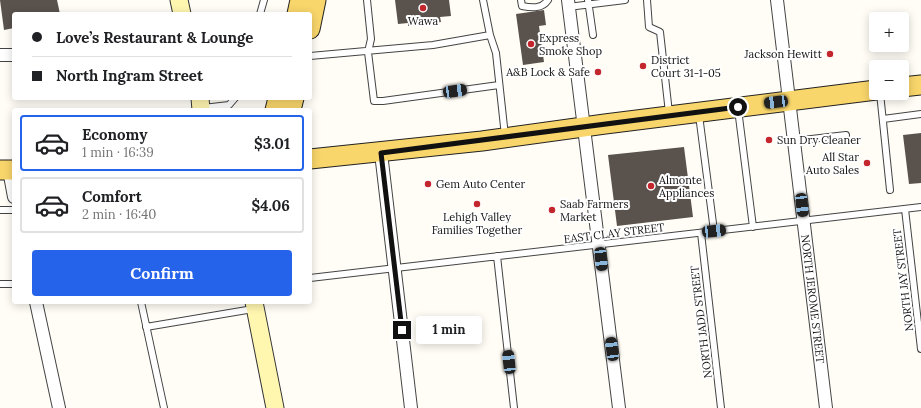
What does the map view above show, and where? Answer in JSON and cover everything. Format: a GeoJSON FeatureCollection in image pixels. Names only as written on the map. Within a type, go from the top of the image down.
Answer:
{"type":"FeatureCollection","features":[{"type":"Feature","properties":{"kind":"main road"},"geometry":{"type":"LineString","coordinates":[[179,0],[182,12]]}},
{"type":"Feature","properties":{"kind":"main road"},"geometry":{"type":"LineString","coordinates":[[297,12],[300,0]]}},
{"type":"Feature","properties":{"kind":"main road"},"geometry":{"type":"LineString","coordinates":[[312,19],[316,0]]}},
{"type":"Feature","properties":{"kind":"main road"},"geometry":{"type":"LineString","coordinates":[[909,86],[921,85]]}},
{"type":"Feature","properties":{"kind":"main road"},"geometry":{"type":"LineString","coordinates":[[312,160],[506,138],[869,91]]}},
{"type":"Feature","properties":{"kind":"main road"},"geometry":{"type":"LineString","coordinates":[[255,305],[275,408]]}},
{"type":"Feature","properties":{"kind":"street","name":"NORTH JEROME STREET"},"geometry":{"type":"LineString","coordinates":[[777,0],[826,408]]}},
{"type":"Feature","properties":{"kind":"street"},"geometry":{"type":"LineString","coordinates":[[568,4],[619,408]]}},
{"type":"Feature","properties":{"kind":"street"},"geometry":{"type":"LineString","coordinates":[[0,56],[12,56]]}},
{"type":"Feature","properties":{"kind":"street"},"geometry":{"type":"LineString","coordinates":[[381,153],[411,408]]}},
{"type":"Feature","properties":{"kind":"street"},"geometry":{"type":"LineString","coordinates":[[8,170],[12,187]]}},
{"type":"Feature","properties":{"kind":"street"},"geometry":{"type":"LineString","coordinates":[[36,304],[58,408]]}},
{"type":"Feature","properties":{"kind":"lane"},"geometry":{"type":"LineString","coordinates":[[261,12],[264,0]]}},
{"type":"Feature","properties":{"kind":"lane"},"geometry":{"type":"LineString","coordinates":[[366,0],[371,39],[368,52],[374,100],[383,101],[499,85]]}},
{"type":"Feature","properties":{"kind":"lane"},"geometry":{"type":"LineString","coordinates":[[483,0],[490,35],[496,53],[506,138]]}},
{"type":"Feature","properties":{"kind":"lane"},"geometry":{"type":"LineString","coordinates":[[521,0],[522,6],[532,8],[545,4],[548,0]]}},
{"type":"Feature","properties":{"kind":"lane"},"geometry":{"type":"LineString","coordinates":[[568,4],[626,0]]}},
{"type":"Feature","properties":{"kind":"lane"},"geometry":{"type":"LineString","coordinates":[[647,0],[649,27],[660,32],[669,116]]}},
{"type":"Feature","properties":{"kind":"lane"},"geometry":{"type":"LineString","coordinates":[[588,2],[593,35]]}},
{"type":"Feature","properties":{"kind":"lane"},"geometry":{"type":"LineString","coordinates":[[312,56],[433,45],[490,35]]}},
{"type":"Feature","properties":{"kind":"lane"},"geometry":{"type":"LineString","coordinates":[[201,105],[229,105],[233,100]]}},
{"type":"Feature","properties":{"kind":"lane"},"geometry":{"type":"LineString","coordinates":[[881,100],[890,190]]}},
{"type":"Feature","properties":{"kind":"lane"},"geometry":{"type":"LineString","coordinates":[[738,107],[753,227]]}},
{"type":"Feature","properties":{"kind":"lane"},"geometry":{"type":"LineString","coordinates":[[698,112],[714,231]]}},
{"type":"Feature","properties":{"kind":"lane"},"geometry":{"type":"LineString","coordinates":[[883,119],[921,114]]}},
{"type":"Feature","properties":{"kind":"lane"},"geometry":{"type":"LineString","coordinates":[[794,141],[846,135]]}},
{"type":"Feature","properties":{"kind":"lane","name":"EAST CLAY STREET"},"geometry":{"type":"LineString","coordinates":[[312,278],[921,207]]}},
{"type":"Feature","properties":{"kind":"lane","name":"NORTH JAY STREET"},"geometry":{"type":"LineString","coordinates":[[904,209],[921,348]]}},
{"type":"Feature","properties":{"kind":"lane"},"geometry":{"type":"LineString","coordinates":[[0,210],[12,210]]}},
{"type":"Feature","properties":{"kind":"lane","name":"NORTH JADD STREET"},"geometry":{"type":"LineString","coordinates":[[701,233],[721,408]]}},
{"type":"Feature","properties":{"kind":"lane"},"geometry":{"type":"LineString","coordinates":[[497,256],[514,408]]}},
{"type":"Feature","properties":{"kind":"lane"},"geometry":{"type":"LineString","coordinates":[[0,284],[12,284]]}},
{"type":"Feature","properties":{"kind":"lane"},"geometry":{"type":"LineString","coordinates":[[141,304],[164,408]]}},
{"type":"Feature","properties":{"kind":"lane"},"geometry":{"type":"LineString","coordinates":[[146,327],[255,305]]}},
{"type":"Feature","properties":{"kind":"building"},"geometry":{"type":"Polygon","coordinates":[[[0,0],[57,0],[60,12],[12,12],[12,28],[4,30],[0,0]]]}},
{"type":"Feature","properties":{"kind":"building","name":"Wawa"},"geometry":{"type":"Polygon","coordinates":[[[395,0],[449,0],[451,16],[440,17],[441,22],[408,26],[408,23],[398,24],[395,0]]]}},
{"type":"Feature","properties":{"kind":"building","name":"Express Smoke Shop"},"geometry":{"type":"Polygon","coordinates":[[[544,10],[546,25],[539,26],[544,62],[523,65],[516,14],[544,10]]]}},
{"type":"Feature","properties":{"kind":"building"},"geometry":{"type":"Polygon","coordinates":[[[921,133],[921,183],[909,184],[903,135],[921,133]]]}},
{"type":"Feature","properties":{"kind":"building","name":"Almonte Appliances"},"geometry":{"type":"Polygon","coordinates":[[[684,147],[693,217],[617,226],[608,155],[684,147]]]}},
{"type":"Feature","properties":{"kind":"place","name":"Wawa"},"geometry":{"type":"Point","coordinates":[423,8]}},
{"type":"Feature","properties":{"kind":"place","name":"Express Smoke Shop"},"geometry":{"type":"Point","coordinates":[531,44]}},
{"type":"Feature","properties":{"kind":"place","name":"Jackson Hewitt"},"geometry":{"type":"Point","coordinates":[830,54]}},
{"type":"Feature","properties":{"kind":"place","name":"District Court 31-1-05"},"geometry":{"type":"Point","coordinates":[643,66]}},
{"type":"Feature","properties":{"kind":"place","name":"A&B Lock & Safe"},"geometry":{"type":"Point","coordinates":[598,72]}},
{"type":"Feature","properties":{"kind":"place","name":"Sun Dry Cleaner"},"geometry":{"type":"Point","coordinates":[769,140]}},
{"type":"Feature","properties":{"kind":"place","name":"All Star Auto Sales"},"geometry":{"type":"Point","coordinates":[867,163]}},
{"type":"Feature","properties":{"kind":"place","name":"Gem Auto Center"},"geometry":{"type":"Point","coordinates":[428,184]}},
{"type":"Feature","properties":{"kind":"place","name":"Almonte Appliances"},"geometry":{"type":"Point","coordinates":[651,186]}},
{"type":"Feature","properties":{"kind":"place","name":"Lehigh Valley Families Together"},"geometry":{"type":"Point","coordinates":[477,204]}},
{"type":"Feature","properties":{"kind":"place","name":"Saab Farmers Market"},"geometry":{"type":"Point","coordinates":[552,210]}},
{"type":"Feature","properties":{"kind":"route"},"geometry":{"type":"LineString","coordinates":[[402,330],[381,153],[738,107]]}}]}
